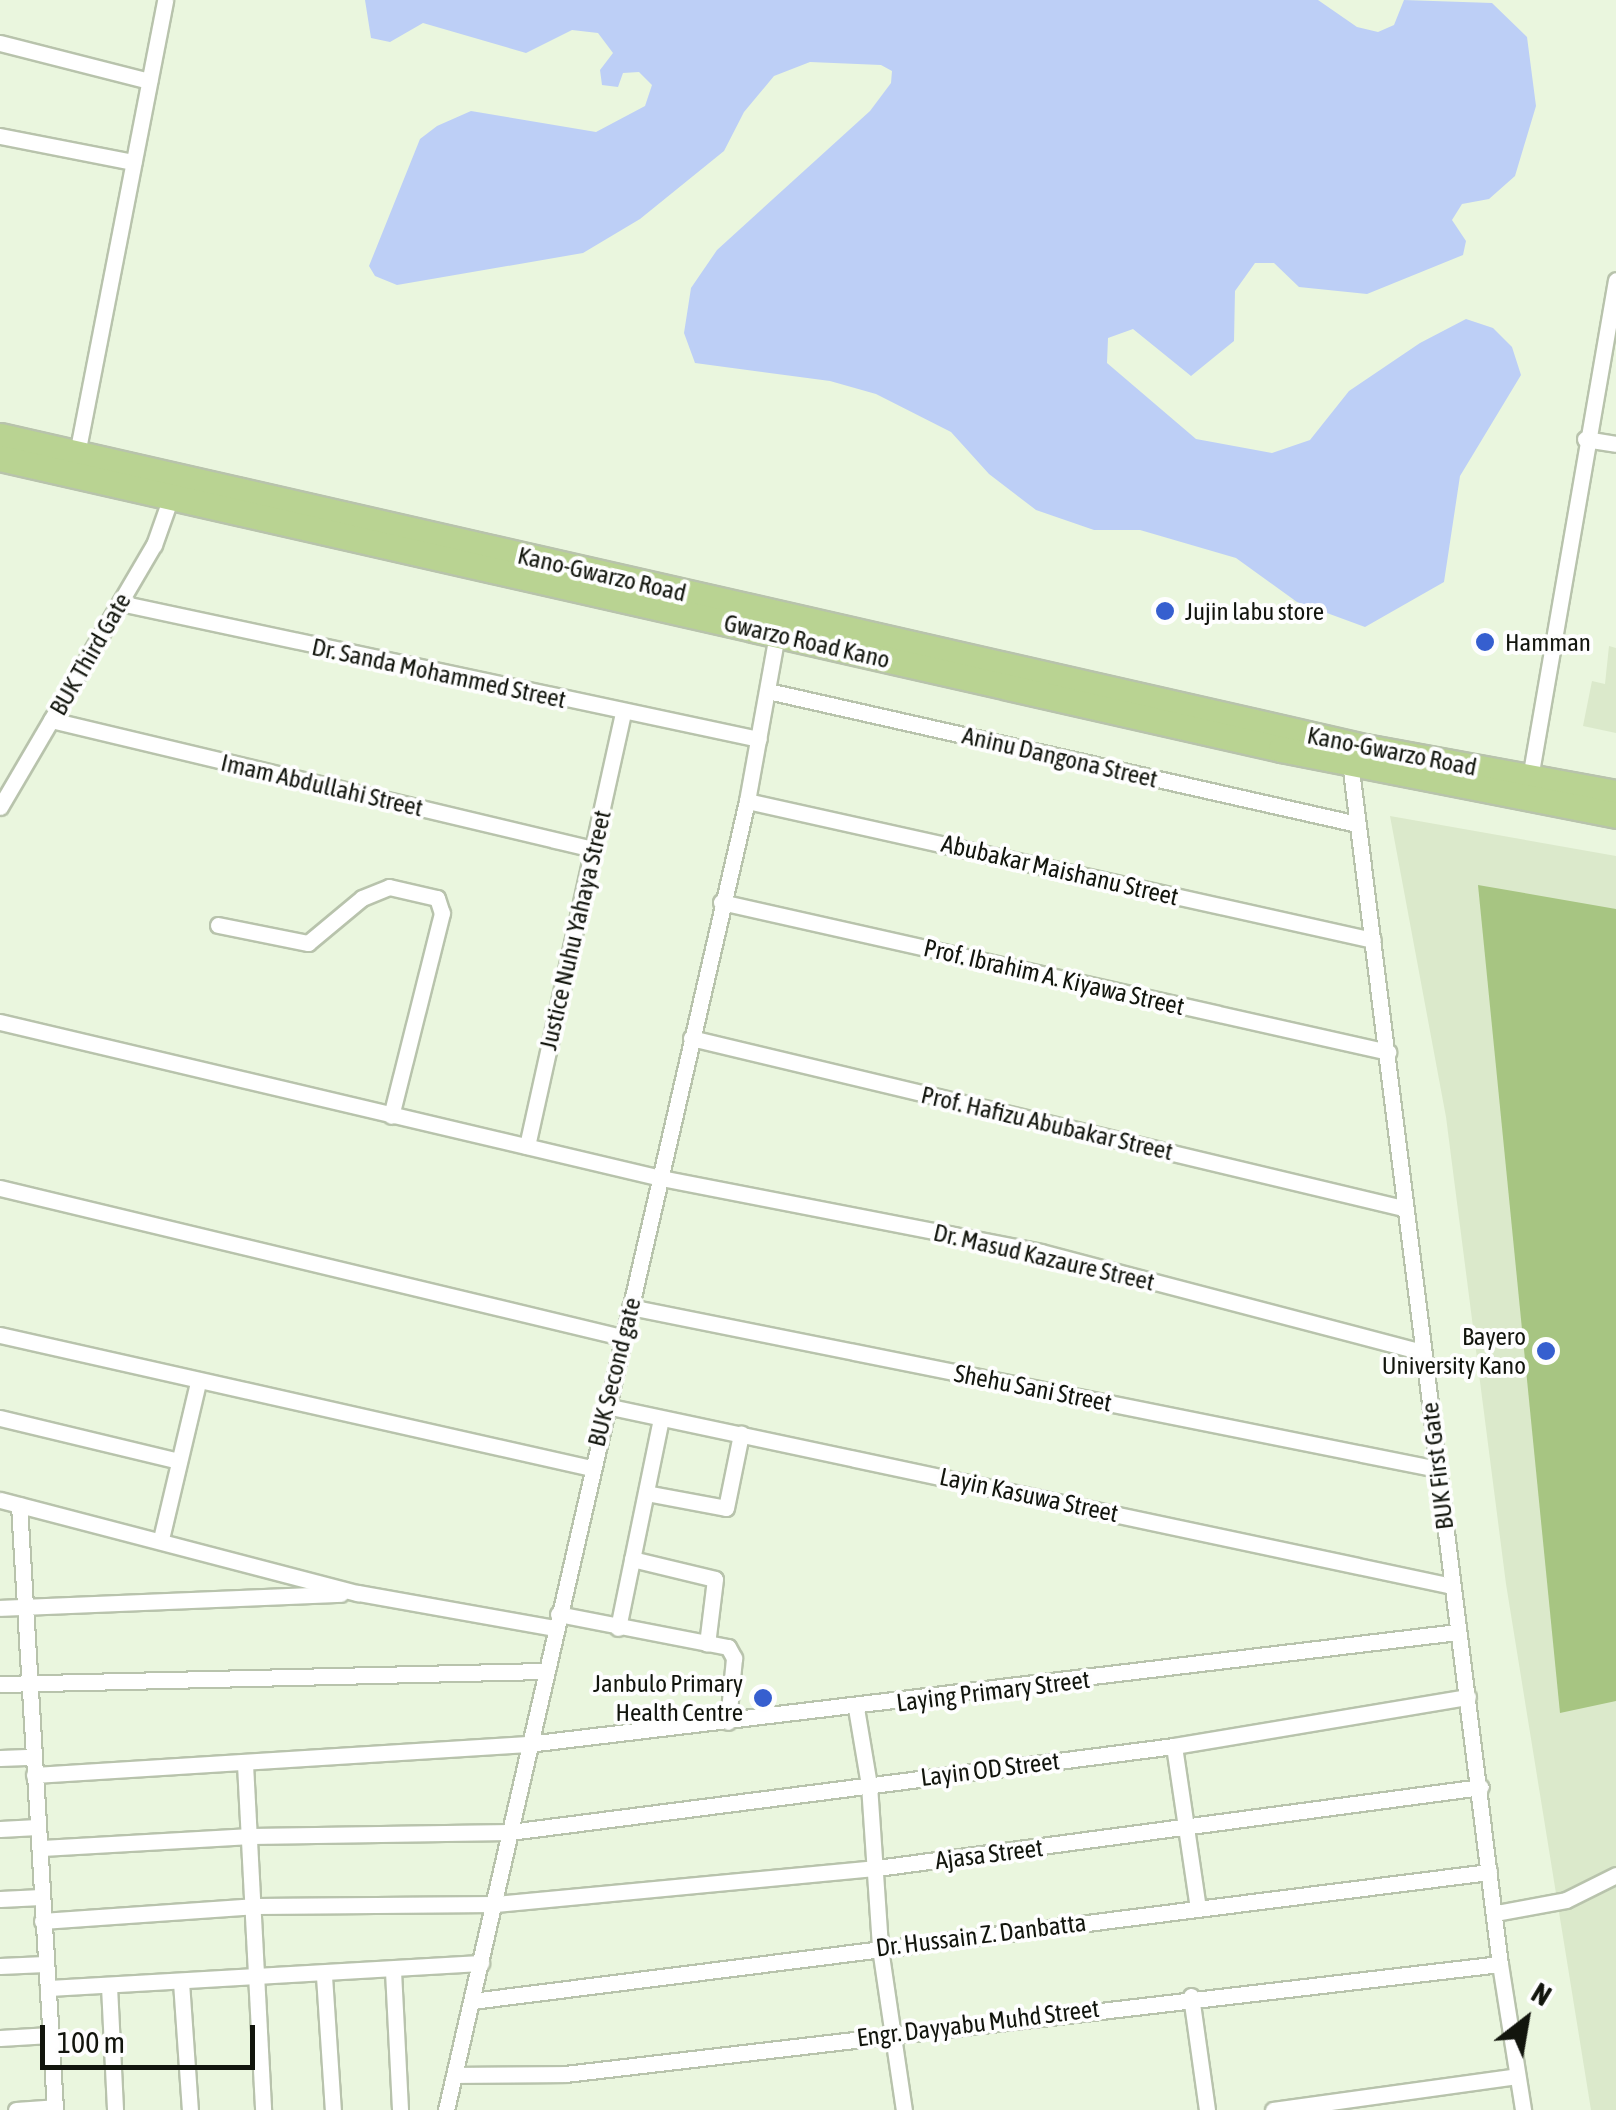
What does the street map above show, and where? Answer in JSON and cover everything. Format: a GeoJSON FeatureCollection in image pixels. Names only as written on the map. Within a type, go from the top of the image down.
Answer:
{"type":"FeatureCollection","features":[{"type":"Feature","properties":{"kind":"main road","name":"Kano-Gwarzo Road"},"geometry":{"type":"LineString","coordinates":[[0,436],[1328,739],[1616,793]]}},
{"type":"Feature","properties":{"kind":"main road","name":"Gwarzo Road Kano"},"geometry":{"type":"LineString","coordinates":[[0,458],[1350,762],[1616,816]]}},
{"type":"Feature","properties":{"kind":"street"},"geometry":{"type":"LineString","coordinates":[[77,454],[165,0]]}},
{"type":"Feature","properties":{"kind":"street"},"geometry":{"type":"LineString","coordinates":[[0,43],[149,81]]}},
{"type":"Feature","properties":{"kind":"street"},"geometry":{"type":"LineString","coordinates":[[0,136],[133,162]]}},
{"type":"Feature","properties":{"kind":"street"},"geometry":{"type":"LineString","coordinates":[[1530,778],[1585,439],[1616,280]]}},
{"type":"Feature","properties":{"kind":"street"},"geometry":{"type":"LineString","coordinates":[[1585,439],[1616,444]]}},
{"type":"Feature","properties":{"kind":"street","name":"BUK Third Gate"},"geometry":{"type":"LineString","coordinates":[[0,807],[154,545],[171,497]]}},
{"type":"Feature","properties":{"kind":"street","name":"Dr. Sanda Mohammed Street"},"geometry":{"type":"LineString","coordinates":[[120,603],[623,714],[759,739]]}},
{"type":"Feature","properties":{"kind":"street","name":"BUK Second gate"},"geometry":{"type":"LineString","coordinates":[[446,2110],[747,800],[777,634]]}},
{"type":"Feature","properties":{"kind":"street","name":"Aninu Dangona Street"},"geometry":{"type":"LineString","coordinates":[[768,692],[1353,823]]}},
{"type":"Feature","properties":{"kind":"street","name":"Justice Nuhu Yahaya Street"},"geometry":{"type":"LineString","coordinates":[[527,1146],[623,714]]}},
{"type":"Feature","properties":{"kind":"street","name":"Imam Abdullahi Street"},"geometry":{"type":"LineString","coordinates":[[51,720],[592,849]]}},
{"type":"Feature","properties":{"kind":"street","name":"BUK First Gate"},"geometry":{"type":"LineString","coordinates":[[1350,762],[1353,823],[1374,940],[1403,1208],[1481,1787],[1500,1964],[1524,2110]]}},
{"type":"Feature","properties":{"kind":"street","name":"Abubakar Maishanu Street"},"geometry":{"type":"LineString","coordinates":[[747,800],[1374,940]]}},
{"type":"Feature","properties":{"kind":"street"},"geometry":{"type":"LineString","coordinates":[[218,925],[308,942],[362,898],[389,887],[437,898],[442,913],[392,1116]]}},
{"type":"Feature","properties":{"kind":"street","name":"Prof. Ibrahim A. Kiyawa Street"},"geometry":{"type":"LineString","coordinates":[[721,902],[1388,1052]]}},
{"type":"Feature","properties":{"kind":"street","name":"Dr. Masud Kazaure Street"},"geometry":{"type":"LineString","coordinates":[[0,1022],[661,1178],[1041,1252],[1423,1352]]}},
{"type":"Feature","properties":{"kind":"street","name":"Prof. Hafizu Abubakar Street"},"geometry":{"type":"LineString","coordinates":[[691,1038],[1403,1208]]}},
{"type":"Feature","properties":{"kind":"street"},"geometry":{"type":"LineString","coordinates":[[0,1188],[621,1337]]}},
{"type":"Feature","properties":{"kind":"street","name":"Shehu Sani Street"},"geometry":{"type":"LineString","coordinates":[[630,1307],[1437,1469]]}},
{"type":"Feature","properties":{"kind":"street"},"geometry":{"type":"LineString","coordinates":[[0,1335],[591,1468]]}},
{"type":"Feature","properties":{"kind":"street"},"geometry":{"type":"LineString","coordinates":[[161,1539],[198,1382]]}},
{"type":"Feature","properties":{"kind":"street","name":"Layin Kasuwa Street"},"geometry":{"type":"LineString","coordinates":[[606,1406],[1452,1586]]}},
{"type":"Feature","properties":{"kind":"street"},"geometry":{"type":"LineString","coordinates":[[0,1418],[179,1461]]}},
{"type":"Feature","properties":{"kind":"street"},"geometry":{"type":"LineString","coordinates":[[618,1628],[661,1418]]}},
{"type":"Feature","properties":{"kind":"street"},"geometry":{"type":"LineString","coordinates":[[646,1493],[726,1508],[741,1434]]}},
{"type":"Feature","properties":{"kind":"street"},"geometry":{"type":"LineString","coordinates":[[0,1500],[358,1593],[618,1628],[732,1650],[728,1722]]}},
{"type":"Feature","properties":{"kind":"street"},"geometry":{"type":"LineString","coordinates":[[16,2110],[54,2108],[42,1920],[42,1848],[32,1757],[18,1504]]}},
{"type":"Feature","properties":{"kind":"street"},"geometry":{"type":"LineString","coordinates":[[0,1537],[20,1537]]}},
{"type":"Feature","properties":{"kind":"street"},"geometry":{"type":"LineString","coordinates":[[632,1559],[715,1579],[707,1644]]}},
{"type":"Feature","properties":{"kind":"street"},"geometry":{"type":"LineString","coordinates":[[0,1608],[358,1593]]}},
{"type":"Feature","properties":{"kind":"street","name":"Laying Primary Street"},"geometry":{"type":"LineString","coordinates":[[34,1775],[528,1744],[856,1708],[1458,1632]]}},
{"type":"Feature","properties":{"kind":"street"},"geometry":{"type":"LineString","coordinates":[[0,1684],[545,1671]]}},
{"type":"Feature","properties":{"kind":"street","name":"Layin OD Street"},"geometry":{"type":"LineString","coordinates":[[42,1848],[251,1836],[510,1832],[1174,1746],[1468,1698]]}},
{"type":"Feature","properties":{"kind":"street"},"geometry":{"type":"LineString","coordinates":[[856,1708],[870,1784],[880,1948],[904,2110]]}},
{"type":"Feature","properties":{"kind":"street"},"geometry":{"type":"LineString","coordinates":[[1174,1746],[1182,1830],[1198,1908]]}},
{"type":"Feature","properties":{"kind":"street"},"geometry":{"type":"LineString","coordinates":[[0,1758],[32,1757]]}},
{"type":"Feature","properties":{"kind":"street"},"geometry":{"type":"LineString","coordinates":[[245,1764],[256,1906],[263,2110]]}},
{"type":"Feature","properties":{"kind":"street","name":"Ajasa Street"},"geometry":{"type":"LineString","coordinates":[[42,1920],[256,1906],[494,1904],[877,1868],[1481,1787]]}},
{"type":"Feature","properties":{"kind":"street"},"geometry":{"type":"LineString","coordinates":[[0,1829],[37,1827]]}},
{"type":"Feature","properties":{"kind":"street","name":"Dr. Hussain Z. Danbatta"},"geometry":{"type":"LineString","coordinates":[[472,2001],[1490,1872]]}},
{"type":"Feature","properties":{"kind":"street"},"geometry":{"type":"LineString","coordinates":[[1496,1913],[1566,1900],[1616,1875]]}},
{"type":"Feature","properties":{"kind":"street"},"geometry":{"type":"LineString","coordinates":[[0,1899],[41,1897]]}},
{"type":"Feature","properties":{"kind":"street"},"geometry":{"type":"LineString","coordinates":[[48,1988],[258,1980],[481,1963]]}},
{"type":"Feature","properties":{"kind":"street"},"geometry":{"type":"LineString","coordinates":[[0,1966],[45,1964]]}},
{"type":"Feature","properties":{"kind":"street","name":"Engr. Dayyabu Muhd Street"},"geometry":{"type":"LineString","coordinates":[[456,2076],[565,2074],[1191,1996],[1500,1964]]}},
{"type":"Feature","properties":{"kind":"street"},"geometry":{"type":"LineString","coordinates":[[393,1971],[400,2110]]}},
{"type":"Feature","properties":{"kind":"street"},"geometry":{"type":"LineString","coordinates":[[324,1976],[333,2110]]}},
{"type":"Feature","properties":{"kind":"street"},"geometry":{"type":"LineString","coordinates":[[181,1982],[190,2110]]}},
{"type":"Feature","properties":{"kind":"street"},"geometry":{"type":"LineString","coordinates":[[109,1986],[115,2110]]}},
{"type":"Feature","properties":{"kind":"street"},"geometry":{"type":"LineString","coordinates":[[1191,1996],[1207,2110]]}},
{"type":"Feature","properties":{"kind":"street"},"geometry":{"type":"LineString","coordinates":[[0,2038],[50,2035]]}},
{"type":"Feature","properties":{"kind":"street"},"geometry":{"type":"LineString","coordinates":[[1273,2110],[1516,2076]]}},
{"type":"Feature","properties":{"kind":"shaded area"},"geometry":{"type":"Polygon","coordinates":[[[1609,646],[1616,648],[1616,733],[1583,726],[1592,681],[1605,684],[1609,646]]]}},
{"type":"Feature","properties":{"kind":"shaded area","name":"Bayero University Kano"},"geometry":{"type":"Polygon","coordinates":[[[1390,816],[1616,856],[1616,2110],[1591,2110],[1506,1584],[1446,1117],[1390,816]]]}},
{"type":"Feature","properties":{"kind":"green space"},"geometry":{"type":"Polygon","coordinates":[[[1478,885],[1616,909],[1616,1701],[1560,1713],[1478,885]]]}},
{"type":"Feature","properties":{"kind":"water"},"geometry":{"type":"Polygon","coordinates":[[[365,0],[1318,0],[1357,27],[1378,32],[1394,25],[1404,0],[1492,3],[1527,37],[1536,106],[1515,176],[1489,199],[1462,204],[1452,220],[1466,241],[1463,255],[1367,294],[1299,287],[1274,263],[1255,263],[1235,291],[1234,341],[1191,376],[1133,329],[1108,338],[1107,363],[1196,439],[1272,453],[1310,440],[1349,391],[1420,343],[1466,319],[1493,328],[1512,347],[1521,375],[1460,476],[1444,582],[1365,627],[1297,602],[1236,558],[1140,530],[1094,530],[1036,510],[989,474],[951,432],[876,394],[830,381],[695,363],[684,333],[691,288],[717,250],[870,111],[891,83],[892,71],[881,65],[810,62],[774,76],[744,112],[724,151],[640,219],[583,253],[397,285],[375,276],[369,266],[420,139],[437,126],[471,111],[596,132],[645,106],[652,85],[639,72],[623,73],[618,87],[602,85],[600,70],[613,53],[598,33],[572,30],[526,53],[423,23],[390,42],[371,38],[365,0]]]}},
{"type":"Feature","properties":{"kind":"place","name":"Jujin labu store"},"geometry":{"type":"Point","coordinates":[1165,611]}},
{"type":"Feature","properties":{"kind":"place","name":"Hamman"},"geometry":{"type":"Point","coordinates":[1485,642]}},
{"type":"Feature","properties":{"kind":"place","name":"Bayero University Kano"},"geometry":{"type":"Point","coordinates":[1546,1351]}},
{"type":"Feature","properties":{"kind":"place","name":"Janbulo Primary Health Centre"},"geometry":{"type":"Point","coordinates":[763,1698]}}]}
